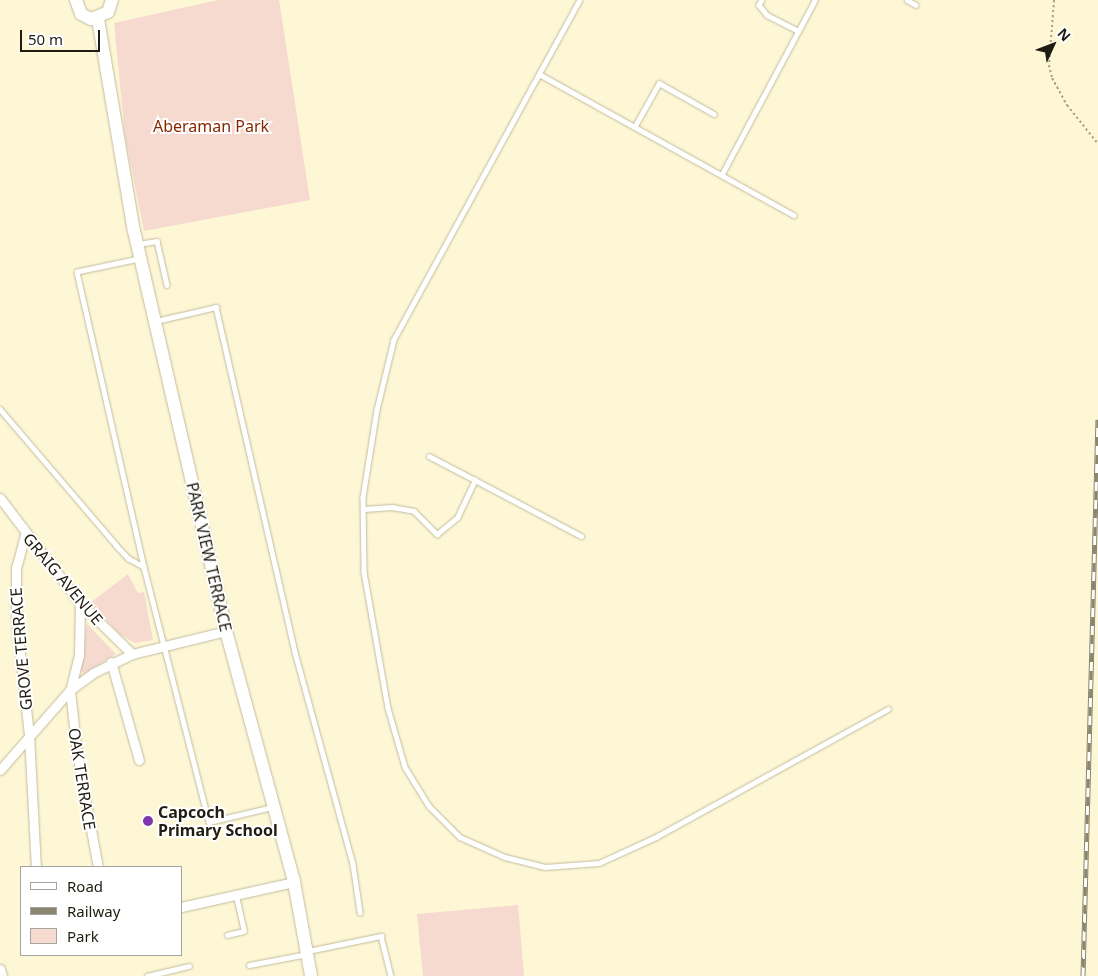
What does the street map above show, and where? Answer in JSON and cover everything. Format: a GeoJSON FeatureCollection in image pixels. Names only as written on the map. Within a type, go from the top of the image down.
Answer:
{"type":"FeatureCollection","features":[{"type":"Feature","properties":{"kind":"main road"},"geometry":{"type":"LineString","coordinates":[[76,0],[81,14],[98,19],[108,12],[112,0]]}},
{"type":"Feature","properties":{"kind":"main road","name":"PARK VIEW TERRACE"},"geometry":{"type":"LineString","coordinates":[[98,19],[134,231],[226,631],[294,882],[311,976]]}},
{"type":"Feature","properties":{"kind":"street","name":"GRAIG AVENUE"},"geometry":{"type":"LineString","coordinates":[[0,498],[25,535],[80,603],[132,654]]}},
{"type":"Feature","properties":{"kind":"street","name":"GROVE TERRACE"},"geometry":{"type":"LineString","coordinates":[[25,535],[16,568],[16,620],[28,735],[36,866]]}},
{"type":"Feature","properties":{"kind":"street"},"geometry":{"type":"LineString","coordinates":[[70,690],[79,656],[80,603]]}},
{"type":"Feature","properties":{"kind":"street"},"geometry":{"type":"LineString","coordinates":[[0,770],[28,735],[70,690],[111,662],[132,654],[226,631]]}},
{"type":"Feature","properties":{"kind":"street"},"geometry":{"type":"LineString","coordinates":[[111,662],[139,760]]}},
{"type":"Feature","properties":{"kind":"street","name":"OAK TERRACE"},"geometry":{"type":"LineString","coordinates":[[70,690],[77,754],[98,866]]}},
{"type":"Feature","properties":{"kind":"street"},"geometry":{"type":"LineString","coordinates":[[182,907],[294,882]]}},
{"type":"Feature","properties":{"kind":"street"},"geometry":{"type":"LineString","coordinates":[[0,968],[2,976]]}},
{"type":"Feature","properties":{"kind":"lane"},"geometry":{"type":"LineString","coordinates":[[580,0],[541,75],[394,340],[377,410],[364,509],[364,572],[388,708],[405,767],[429,806],[460,837],[505,857],[545,867],[599,862],[656,837],[888,710]]}},
{"type":"Feature","properties":{"kind":"lane"},"geometry":{"type":"LineString","coordinates":[[762,0],[759,5],[767,15],[798,32]]}},
{"type":"Feature","properties":{"kind":"lane"},"geometry":{"type":"LineString","coordinates":[[722,174],[815,0]]}},
{"type":"Feature","properties":{"kind":"lane"},"geometry":{"type":"LineString","coordinates":[[907,0],[916,5]]}},
{"type":"Feature","properties":{"kind":"lane"},"geometry":{"type":"LineString","coordinates":[[541,75],[794,215]]}},
{"type":"Feature","properties":{"kind":"lane"},"geometry":{"type":"LineString","coordinates":[[634,126],[658,83],[714,114]]}},
{"type":"Feature","properties":{"kind":"lane"},"geometry":{"type":"LineString","coordinates":[[137,244],[157,241],[167,285]]}},
{"type":"Feature","properties":{"kind":"lane"},"geometry":{"type":"LineString","coordinates":[[141,258],[77,272],[144,567],[209,822],[274,807]]}},
{"type":"Feature","properties":{"kind":"lane"},"geometry":{"type":"LineString","coordinates":[[155,322],[216,307],[295,652],[353,864],[360,912]]}},
{"type":"Feature","properties":{"kind":"lane"},"geometry":{"type":"LineString","coordinates":[[0,409],[116,545],[128,558],[144,567]]}},
{"type":"Feature","properties":{"kind":"lane"},"geometry":{"type":"LineString","coordinates":[[429,456],[581,536]]}},
{"type":"Feature","properties":{"kind":"lane"},"geometry":{"type":"LineString","coordinates":[[364,509],[392,507],[414,511],[437,534],[457,518],[475,480]]}},
{"type":"Feature","properties":{"kind":"lane"},"geometry":{"type":"LineString","coordinates":[[227,935],[244,931],[236,895]]}},
{"type":"Feature","properties":{"kind":"lane"},"geometry":{"type":"LineString","coordinates":[[249,965],[381,936],[385,942],[391,976]]}},
{"type":"Feature","properties":{"kind":"lane"},"geometry":{"type":"LineString","coordinates":[[148,976],[189,966]]}},
{"type":"Feature","properties":{"kind":"path"},"geometry":{"type":"LineString","coordinates":[[1052,1],[1049,65],[1052,78],[1067,105],[1098,144]]}},
{"type":"Feature","properties":{"kind":"green space","name":"Aberaman Park"},"geometry":{"type":"Polygon","coordinates":[[[218,0],[279,0],[310,200],[144,231],[125,136],[114,23],[218,0]]]}},
{"type":"Feature","properties":{"kind":"green space"},"geometry":{"type":"Polygon","coordinates":[[[128,574],[138,593],[144,592],[153,640],[135,643],[121,635],[90,603],[128,574]]]}},
{"type":"Feature","properties":{"kind":"green space"},"geometry":{"type":"Polygon","coordinates":[[[87,624],[116,654],[84,674],[81,670],[87,624]]]}},
{"type":"Feature","properties":{"kind":"green space"},"geometry":{"type":"Polygon","coordinates":[[[518,905],[524,976],[423,976],[417,914],[518,905]]]}},
{"type":"Feature","properties":{"kind":"railway"},"geometry":{"type":"LineString","coordinates":[[1083,976],[1098,419]]}},
{"type":"Feature","properties":{"kind":"place","name":"Capcoch Primary School"},"geometry":{"type":"Point","coordinates":[148,821]}}]}
